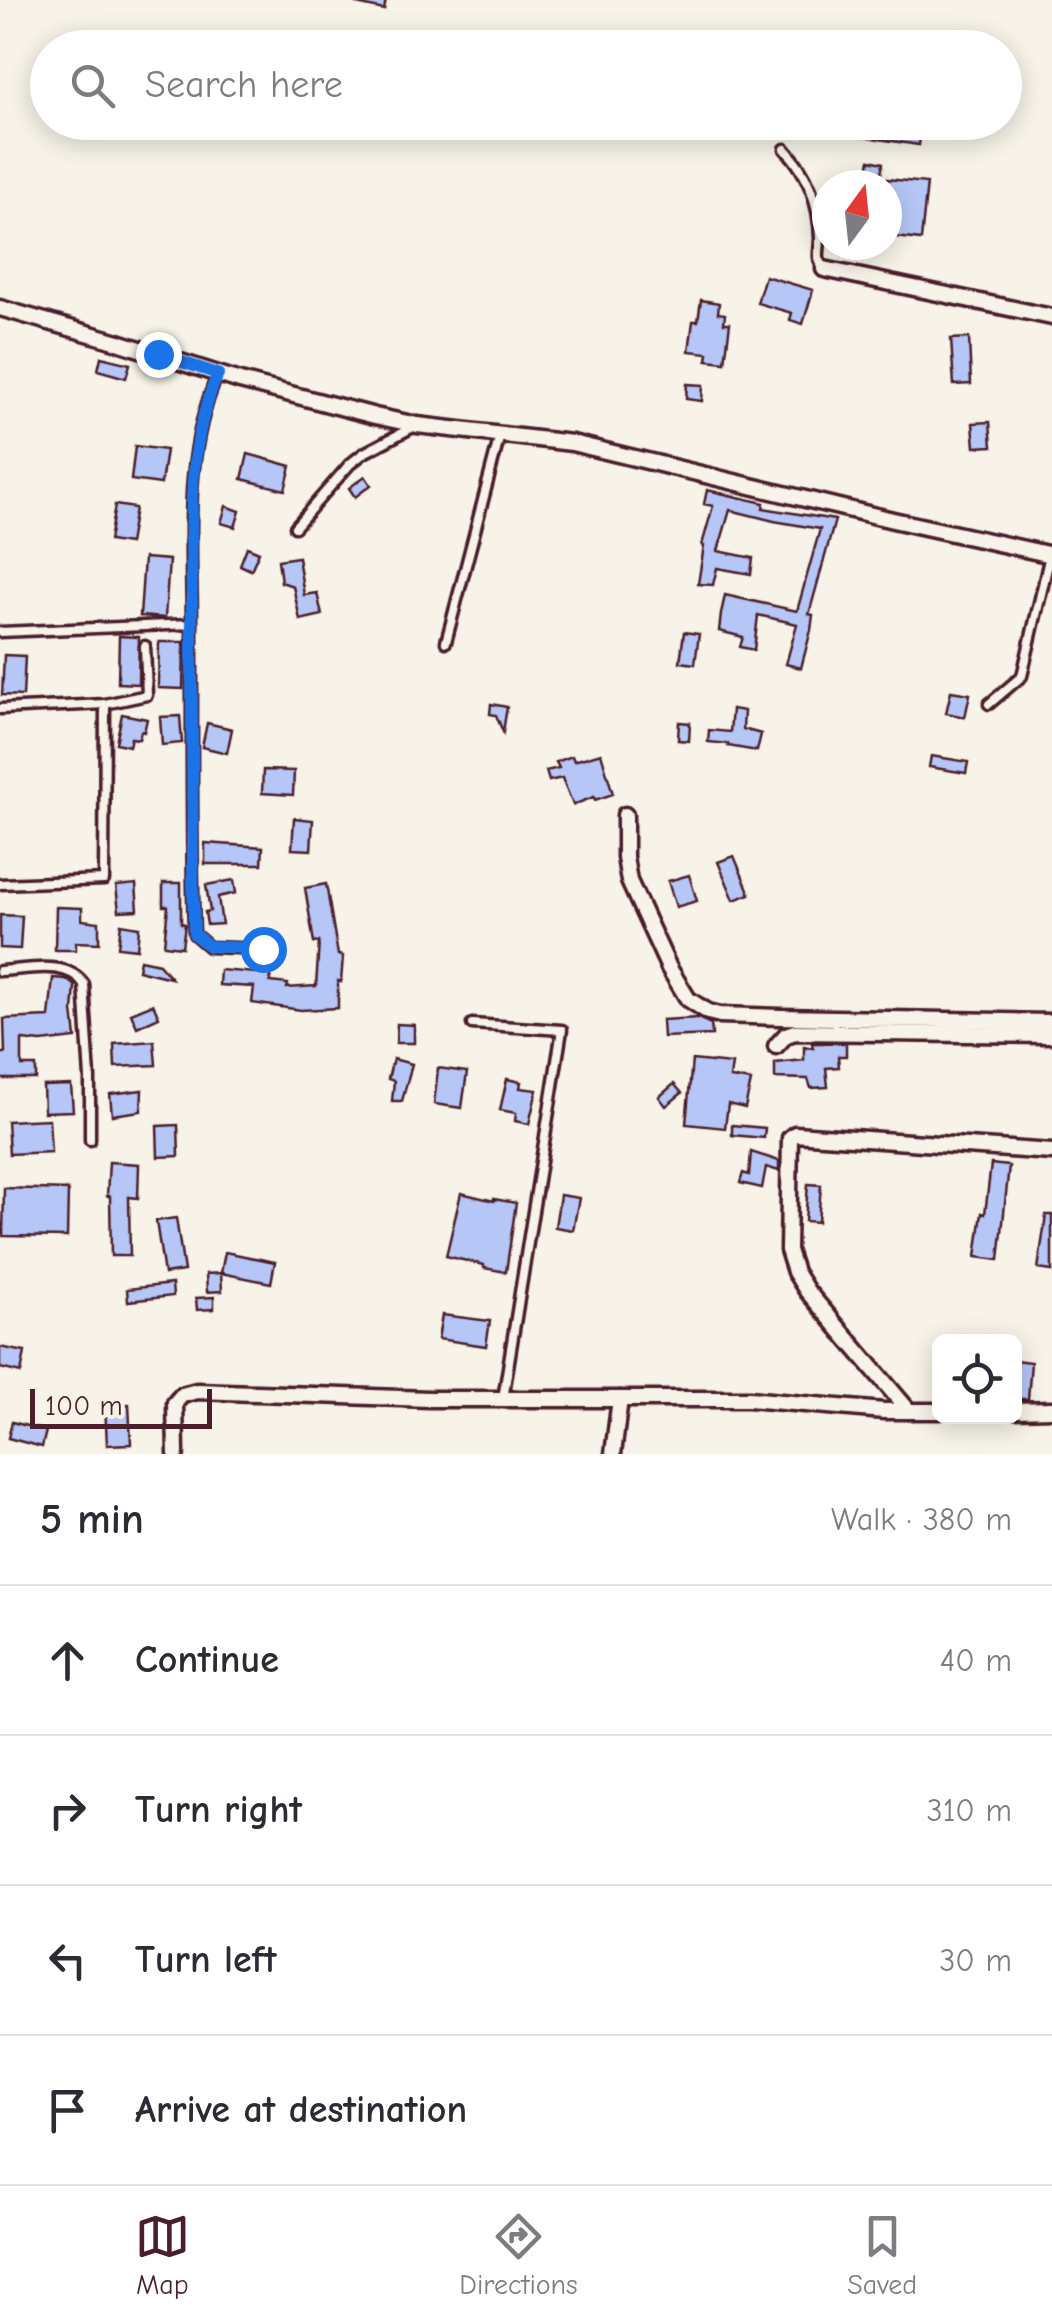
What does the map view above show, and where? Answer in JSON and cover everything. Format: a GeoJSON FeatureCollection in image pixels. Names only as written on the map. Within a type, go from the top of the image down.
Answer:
{"type":"FeatureCollection","features":[{"type":"Feature","properties":{"kind":"street"},"geometry":{"type":"LineString","coordinates":[[824,269],[1052,317]]}},
{"type":"Feature","properties":{"kind":"street"},"geometry":{"type":"LineString","coordinates":[[0,308],[325,404],[417,425],[572,443],[1051,555]]}},
{"type":"Feature","properties":{"kind":"street"},"geometry":{"type":"LineString","coordinates":[[626,814],[629,881],[669,968],[697,1006],[720,1015],[1052,1022]]}},
{"type":"Feature","properties":{"kind":"street"},"geometry":{"type":"LineString","coordinates":[[776,1046],[786,1035],[796,1032],[1052,1036]]}},
{"type":"Feature","properties":{"kind":"street"},"geometry":{"type":"LineString","coordinates":[[908,1411],[807,1292],[796,1272],[788,1250],[790,1138],[795,1134],[1052,1152]]}},
{"type":"Feature","properties":{"kind":"street"},"geometry":{"type":"LineString","coordinates":[[176,1454],[175,1403],[179,1396],[189,1392],[429,1400],[749,1399],[884,1411],[932,1411]]}},
{"type":"Feature","properties":{"kind":"street"},"geometry":{"type":"LineString","coordinates":[[613,1454],[620,1399]]}},
{"type":"Feature","properties":{"kind":"street"},"geometry":{"type":"LineString","coordinates":[[1022,1410],[1052,1410]]}},
{"type":"Feature","properties":{"kind":"lane"},"geometry":{"type":"LineString","coordinates":[[785,149],[797,161],[818,206],[818,258],[824,269]]}},
{"type":"Feature","properties":{"kind":"lane"},"geometry":{"type":"LineString","coordinates":[[218,374],[209,396],[192,472],[194,934],[209,946],[263,949]]}},
{"type":"Feature","properties":{"kind":"lane"},"geometry":{"type":"LineString","coordinates":[[296,527],[337,477],[364,452],[417,425]]}},
{"type":"Feature","properties":{"kind":"lane"},"geometry":{"type":"LineString","coordinates":[[446,642],[500,435]]}},
{"type":"Feature","properties":{"kind":"lane"},"geometry":{"type":"LineString","coordinates":[[989,704],[1022,676],[1051,555]]}},
{"type":"Feature","properties":{"kind":"lane"},"geometry":{"type":"LineString","coordinates":[[0,632],[192,624]]}},
{"type":"Feature","properties":{"kind":"lane"},"geometry":{"type":"LineString","coordinates":[[0,709],[104,704],[147,695],[145,646]]}},
{"type":"Feature","properties":{"kind":"lane"},"geometry":{"type":"LineString","coordinates":[[0,884],[104,880],[104,704]]}},
{"type":"Feature","properties":{"kind":"lane"},"geometry":{"type":"LineString","coordinates":[[0,971],[66,969],[77,974],[84,984],[90,1140]]}},
{"type":"Feature","properties":{"kind":"lane"},"geometry":{"type":"LineString","coordinates":[[472,1024],[562,1030],[503,1399]]}},
{"type":"Feature","properties":{"kind":"building"},"geometry":{"type":"Polygon","coordinates":[[[358,0],[386,0],[384,10],[357,4],[358,0]]]}},
{"type":"Feature","properties":{"kind":"building"},"geometry":{"type":"Polygon","coordinates":[[[885,140],[920,140],[919,145],[885,140]]]}},
{"type":"Feature","properties":{"kind":"building"},"geometry":{"type":"Polygon","coordinates":[[[870,160],[883,163],[882,170],[868,170],[870,160]]]}},
{"type":"Feature","properties":{"kind":"building"},"geometry":{"type":"Polygon","coordinates":[[[902,180],[927,183],[921,240],[902,238],[902,180]]]}},
{"type":"Feature","properties":{"kind":"building"},"geometry":{"type":"Polygon","coordinates":[[[765,276],[813,290],[803,324],[790,320],[792,313],[757,303],[765,276]]]}},
{"type":"Feature","properties":{"kind":"building"},"geometry":{"type":"Polygon","coordinates":[[[701,300],[719,303],[718,313],[725,314],[724,323],[730,323],[725,362],[707,360],[708,353],[689,351],[701,300]]]}},
{"type":"Feature","properties":{"kind":"building"},"geometry":{"type":"Polygon","coordinates":[[[969,338],[971,384],[954,385],[951,339],[969,338]]]}},
{"type":"Feature","properties":{"kind":"building"},"geometry":{"type":"Polygon","coordinates":[[[101,357],[130,364],[126,378],[98,370],[101,357]]]}},
{"type":"Feature","properties":{"kind":"building"},"geometry":{"type":"Polygon","coordinates":[[[687,384],[703,385],[702,401],[686,399],[687,384]]]}},
{"type":"Feature","properties":{"kind":"building"},"geometry":{"type":"Polygon","coordinates":[[[990,422],[992,446],[975,447],[973,423],[990,422]]]}},
{"type":"Feature","properties":{"kind":"building"},"geometry":{"type":"Polygon","coordinates":[[[135,446],[166,450],[161,484],[131,480],[135,446]]]}},
{"type":"Feature","properties":{"kind":"building"},"geometry":{"type":"Polygon","coordinates":[[[248,454],[291,466],[285,490],[242,479],[248,454]]]}},
{"type":"Feature","properties":{"kind":"building"},"geometry":{"type":"Polygon","coordinates":[[[365,476],[371,485],[355,497],[349,488],[365,476]]]}},
{"type":"Feature","properties":{"kind":"building"},"geometry":{"type":"Polygon","coordinates":[[[707,490],[764,503],[763,508],[835,520],[809,614],[813,615],[811,630],[801,668],[786,664],[797,624],[758,615],[754,650],[740,647],[743,637],[719,631],[721,614],[725,595],[797,611],[820,529],[730,510],[718,551],[753,558],[751,574],[717,568],[713,585],[698,584],[702,545],[713,506],[704,504],[707,490]]]}},
{"type":"Feature","properties":{"kind":"building"},"geometry":{"type":"Polygon","coordinates":[[[115,505],[135,508],[129,544],[109,541],[115,505]]]}},
{"type":"Feature","properties":{"kind":"building"},"geometry":{"type":"Polygon","coordinates":[[[226,506],[240,511],[235,527],[221,523],[226,506]]]}},
{"type":"Feature","properties":{"kind":"building"},"geometry":{"type":"Polygon","coordinates":[[[247,547],[259,552],[251,570],[240,565],[247,547]]]}},
{"type":"Feature","properties":{"kind":"building"},"geometry":{"type":"Polygon","coordinates":[[[298,557],[304,595],[317,593],[322,615],[300,620],[293,586],[281,582],[278,560],[298,557]]]}},
{"type":"Feature","properties":{"kind":"building"},"geometry":{"type":"Polygon","coordinates":[[[144,558],[169,560],[165,618],[140,616],[144,558]]]}},
{"type":"Feature","properties":{"kind":"building"},"geometry":{"type":"Polygon","coordinates":[[[684,632],[699,634],[695,664],[680,662],[684,632]]]}},
{"type":"Feature","properties":{"kind":"building"},"geometry":{"type":"Polygon","coordinates":[[[119,636],[139,637],[138,684],[118,683],[119,636]]]}},
{"type":"Feature","properties":{"kind":"building"},"geometry":{"type":"Polygon","coordinates":[[[159,642],[184,642],[183,689],[158,688],[159,642]]]}},
{"type":"Feature","properties":{"kind":"building"},"geometry":{"type":"Polygon","coordinates":[[[4,655],[25,656],[23,696],[2,695],[4,655]]]}},
{"type":"Feature","properties":{"kind":"building"},"geometry":{"type":"Polygon","coordinates":[[[951,691],[970,694],[965,717],[946,713],[951,691]]]}},
{"type":"Feature","properties":{"kind":"building"},"geometry":{"type":"Polygon","coordinates":[[[491,704],[507,707],[503,732],[496,715],[490,714],[491,704]]]}},
{"type":"Feature","properties":{"kind":"building"},"geometry":{"type":"Polygon","coordinates":[[[732,709],[744,711],[743,729],[761,734],[757,751],[708,742],[709,730],[730,732],[732,709]]]}},
{"type":"Feature","properties":{"kind":"building"},"geometry":{"type":"Polygon","coordinates":[[[122,714],[147,719],[144,732],[141,731],[139,739],[131,738],[129,746],[116,743],[122,714]]]}},
{"type":"Feature","properties":{"kind":"building"},"geometry":{"type":"Polygon","coordinates":[[[180,716],[182,743],[162,745],[160,717],[180,716]]]}},
{"type":"Feature","properties":{"kind":"building"},"geometry":{"type":"Polygon","coordinates":[[[679,722],[690,723],[689,741],[678,740],[679,722]]]}},
{"type":"Feature","properties":{"kind":"building"},"geometry":{"type":"Polygon","coordinates":[[[207,723],[232,729],[227,753],[202,747],[207,723]]]}},
{"type":"Feature","properties":{"kind":"building"},"geometry":{"type":"Polygon","coordinates":[[[601,753],[613,794],[573,805],[562,778],[549,781],[546,771],[559,768],[556,762],[601,753]]]}},
{"type":"Feature","properties":{"kind":"building"},"geometry":{"type":"Polygon","coordinates":[[[931,756],[968,762],[966,773],[929,767],[931,756]]]}},
{"type":"Feature","properties":{"kind":"building"},"geometry":{"type":"Polygon","coordinates":[[[263,770],[294,771],[293,795],[262,793],[263,770]]]}},
{"type":"Feature","properties":{"kind":"building"},"geometry":{"type":"Polygon","coordinates":[[[294,818],[313,820],[311,850],[292,849],[294,818]]]}},
{"type":"Feature","properties":{"kind":"building"},"geometry":{"type":"Polygon","coordinates":[[[205,843],[263,847],[262,864],[205,864],[205,843]]]}},
{"type":"Feature","properties":{"kind":"building"},"geometry":{"type":"Polygon","coordinates":[[[734,856],[750,894],[734,900],[718,862],[734,856]]]}},
{"type":"Feature","properties":{"kind":"building"},"geometry":{"type":"Polygon","coordinates":[[[689,875],[697,901],[676,907],[668,881],[689,875]]]}},
{"type":"Feature","properties":{"kind":"building"},"geometry":{"type":"Polygon","coordinates":[[[234,880],[236,893],[218,897],[222,924],[207,925],[205,912],[210,911],[206,885],[234,880]]]}},
{"type":"Feature","properties":{"kind":"building"},"geometry":{"type":"Polygon","coordinates":[[[163,883],[181,883],[181,923],[185,924],[182,947],[164,945],[168,906],[163,906],[163,883]]]}},
{"type":"Feature","properties":{"kind":"building"},"geometry":{"type":"Polygon","coordinates":[[[136,884],[138,910],[119,911],[116,886],[136,884]]]}},
{"type":"Feature","properties":{"kind":"building"},"geometry":{"type":"Polygon","coordinates":[[[326,884],[338,955],[343,956],[338,1008],[301,1010],[252,1003],[254,987],[219,985],[220,970],[256,973],[256,967],[272,969],[270,982],[288,984],[287,988],[316,986],[319,942],[314,943],[305,888],[326,884]]]}},
{"type":"Feature","properties":{"kind":"building"},"geometry":{"type":"Polygon","coordinates":[[[56,907],[82,908],[82,920],[99,922],[99,943],[76,942],[76,950],[55,950],[56,907]]]}},
{"type":"Feature","properties":{"kind":"building"},"geometry":{"type":"Polygon","coordinates":[[[0,915],[22,916],[20,949],[0,948],[0,915]]]}},
{"type":"Feature","properties":{"kind":"building"},"geometry":{"type":"Polygon","coordinates":[[[121,924],[139,927],[137,949],[118,947],[121,924]]]}},
{"type":"Feature","properties":{"kind":"building"},"geometry":{"type":"Polygon","coordinates":[[[140,960],[159,964],[171,978],[138,970],[140,960]]]}},
{"type":"Feature","properties":{"kind":"building"},"geometry":{"type":"Polygon","coordinates":[[[53,978],[66,979],[75,986],[76,1038],[22,1040],[22,1066],[36,1066],[36,1079],[0,1079],[0,1053],[5,1053],[4,1019],[49,1017],[53,978]]]}},
{"type":"Feature","properties":{"kind":"building"},"geometry":{"type":"Polygon","coordinates":[[[153,1004],[159,1017],[137,1027],[131,1013],[153,1004]]]}},
{"type":"Feature","properties":{"kind":"building"},"geometry":{"type":"Polygon","coordinates":[[[698,1018],[711,1024],[712,1035],[663,1037],[662,1020],[698,1018]]]}},
{"type":"Feature","properties":{"kind":"building"},"geometry":{"type":"Polygon","coordinates":[[[397,1024],[414,1025],[414,1043],[396,1043],[397,1024]]]}},
{"type":"Feature","properties":{"kind":"building"},"geometry":{"type":"Polygon","coordinates":[[[154,1041],[156,1065],[115,1067],[114,1044],[154,1041]]]}},
{"type":"Feature","properties":{"kind":"building"},"geometry":{"type":"Polygon","coordinates":[[[812,1043],[846,1043],[846,1056],[838,1056],[839,1067],[826,1068],[828,1087],[811,1088],[808,1079],[775,1078],[775,1063],[804,1060],[804,1046],[813,1048],[812,1043]]]}},
{"type":"Feature","properties":{"kind":"building"},"geometry":{"type":"Polygon","coordinates":[[[393,1059],[412,1064],[402,1101],[392,1101],[394,1081],[388,1079],[393,1059]]]}},
{"type":"Feature","properties":{"kind":"building"},"geometry":{"type":"Polygon","coordinates":[[[692,1060],[732,1064],[730,1078],[751,1081],[745,1108],[728,1104],[725,1128],[686,1124],[692,1060]]]}},
{"type":"Feature","properties":{"kind":"building"},"geometry":{"type":"Polygon","coordinates":[[[438,1068],[467,1072],[462,1108],[434,1104],[438,1068]]]}},
{"type":"Feature","properties":{"kind":"building"},"geometry":{"type":"Polygon","coordinates":[[[507,1079],[521,1082],[520,1088],[537,1090],[529,1124],[515,1121],[516,1113],[500,1110],[507,1079]]]}},
{"type":"Feature","properties":{"kind":"building"},"geometry":{"type":"Polygon","coordinates":[[[674,1084],[682,1093],[666,1106],[659,1097],[674,1084]]]}},
{"type":"Feature","properties":{"kind":"building"},"geometry":{"type":"Polygon","coordinates":[[[71,1085],[73,1111],[44,1112],[43,1086],[71,1085]]]}},
{"type":"Feature","properties":{"kind":"building"},"geometry":{"type":"Polygon","coordinates":[[[142,1090],[141,1111],[112,1115],[110,1094],[142,1090]]]}},
{"type":"Feature","properties":{"kind":"building"},"geometry":{"type":"Polygon","coordinates":[[[49,1119],[51,1152],[9,1154],[7,1121],[49,1119]]]}},
{"type":"Feature","properties":{"kind":"building"},"geometry":{"type":"Polygon","coordinates":[[[178,1125],[179,1156],[158,1157],[157,1126],[178,1125]]]}},
{"type":"Feature","properties":{"kind":"building"},"geometry":{"type":"Polygon","coordinates":[[[732,1125],[765,1128],[764,1138],[732,1135],[732,1125]]]}},
{"type":"Feature","properties":{"kind":"building"},"geometry":{"type":"Polygon","coordinates":[[[751,1152],[779,1161],[779,1171],[766,1167],[762,1188],[740,1183],[743,1173],[749,1175],[751,1152]]]}},
{"type":"Feature","properties":{"kind":"building"},"geometry":{"type":"Polygon","coordinates":[[[109,1162],[139,1164],[138,1198],[129,1197],[130,1256],[111,1256],[109,1162]]]}},
{"type":"Feature","properties":{"kind":"building"},"geometry":{"type":"Polygon","coordinates":[[[991,1164],[1009,1166],[999,1260],[976,1257],[991,1164]]]}},
{"type":"Feature","properties":{"kind":"building"},"geometry":{"type":"Polygon","coordinates":[[[808,1184],[821,1185],[818,1222],[805,1221],[808,1184]]]}},
{"type":"Feature","properties":{"kind":"building"},"geometry":{"type":"Polygon","coordinates":[[[4,1188],[68,1190],[67,1237],[3,1236],[4,1188]]]}},
{"type":"Feature","properties":{"kind":"building"},"geometry":{"type":"Polygon","coordinates":[[[461,1193],[516,1203],[506,1272],[446,1256],[461,1193]]]}},
{"type":"Feature","properties":{"kind":"building"},"geometry":{"type":"Polygon","coordinates":[[[560,1195],[579,1198],[573,1230],[555,1227],[560,1195]]]}},
{"type":"Feature","properties":{"kind":"building"},"geometry":{"type":"Polygon","coordinates":[[[1046,1215],[1052,1215],[1052,1271],[1038,1269],[1046,1215]]]}},
{"type":"Feature","properties":{"kind":"building"},"geometry":{"type":"Polygon","coordinates":[[[176,1218],[184,1271],[164,1274],[156,1221],[176,1218]]]}},
{"type":"Feature","properties":{"kind":"building"},"geometry":{"type":"Polygon","coordinates":[[[225,1252],[275,1262],[271,1283],[221,1273],[225,1252]]]}},
{"type":"Feature","properties":{"kind":"building"},"geometry":{"type":"Polygon","coordinates":[[[221,1273],[222,1291],[207,1292],[206,1274],[221,1273]]]}},
{"type":"Feature","properties":{"kind":"building"},"geometry":{"type":"Polygon","coordinates":[[[172,1284],[173,1296],[128,1301],[127,1289],[172,1284]]]}},
{"type":"Feature","properties":{"kind":"building"},"geometry":{"type":"Polygon","coordinates":[[[214,1297],[214,1309],[197,1310],[196,1298],[214,1297]]]}},
{"type":"Feature","properties":{"kind":"building"},"geometry":{"type":"Polygon","coordinates":[[[442,1315],[490,1321],[486,1346],[438,1339],[442,1315]]]}},
{"type":"Feature","properties":{"kind":"building"},"geometry":{"type":"Polygon","coordinates":[[[0,1347],[25,1352],[21,1373],[0,1368],[0,1347]]]}},
{"type":"Feature","properties":{"kind":"building"},"geometry":{"type":"Polygon","coordinates":[[[1022,1361],[1031,1362],[1028,1399],[1022,1399],[1022,1361]]]}},
{"type":"Feature","properties":{"kind":"building"},"geometry":{"type":"Polygon","coordinates":[[[129,1404],[131,1444],[107,1445],[105,1405],[129,1404]]]}},
{"type":"Feature","properties":{"kind":"building"},"geometry":{"type":"Polygon","coordinates":[[[12,1422],[46,1431],[42,1447],[8,1438],[12,1422]]]}},
{"type":"Feature","properties":{"kind":"route"},"geometry":{"type":"LineString","coordinates":[[158,354],[218,374],[209,396],[192,472],[194,934],[209,946],[263,949]]}}]}
